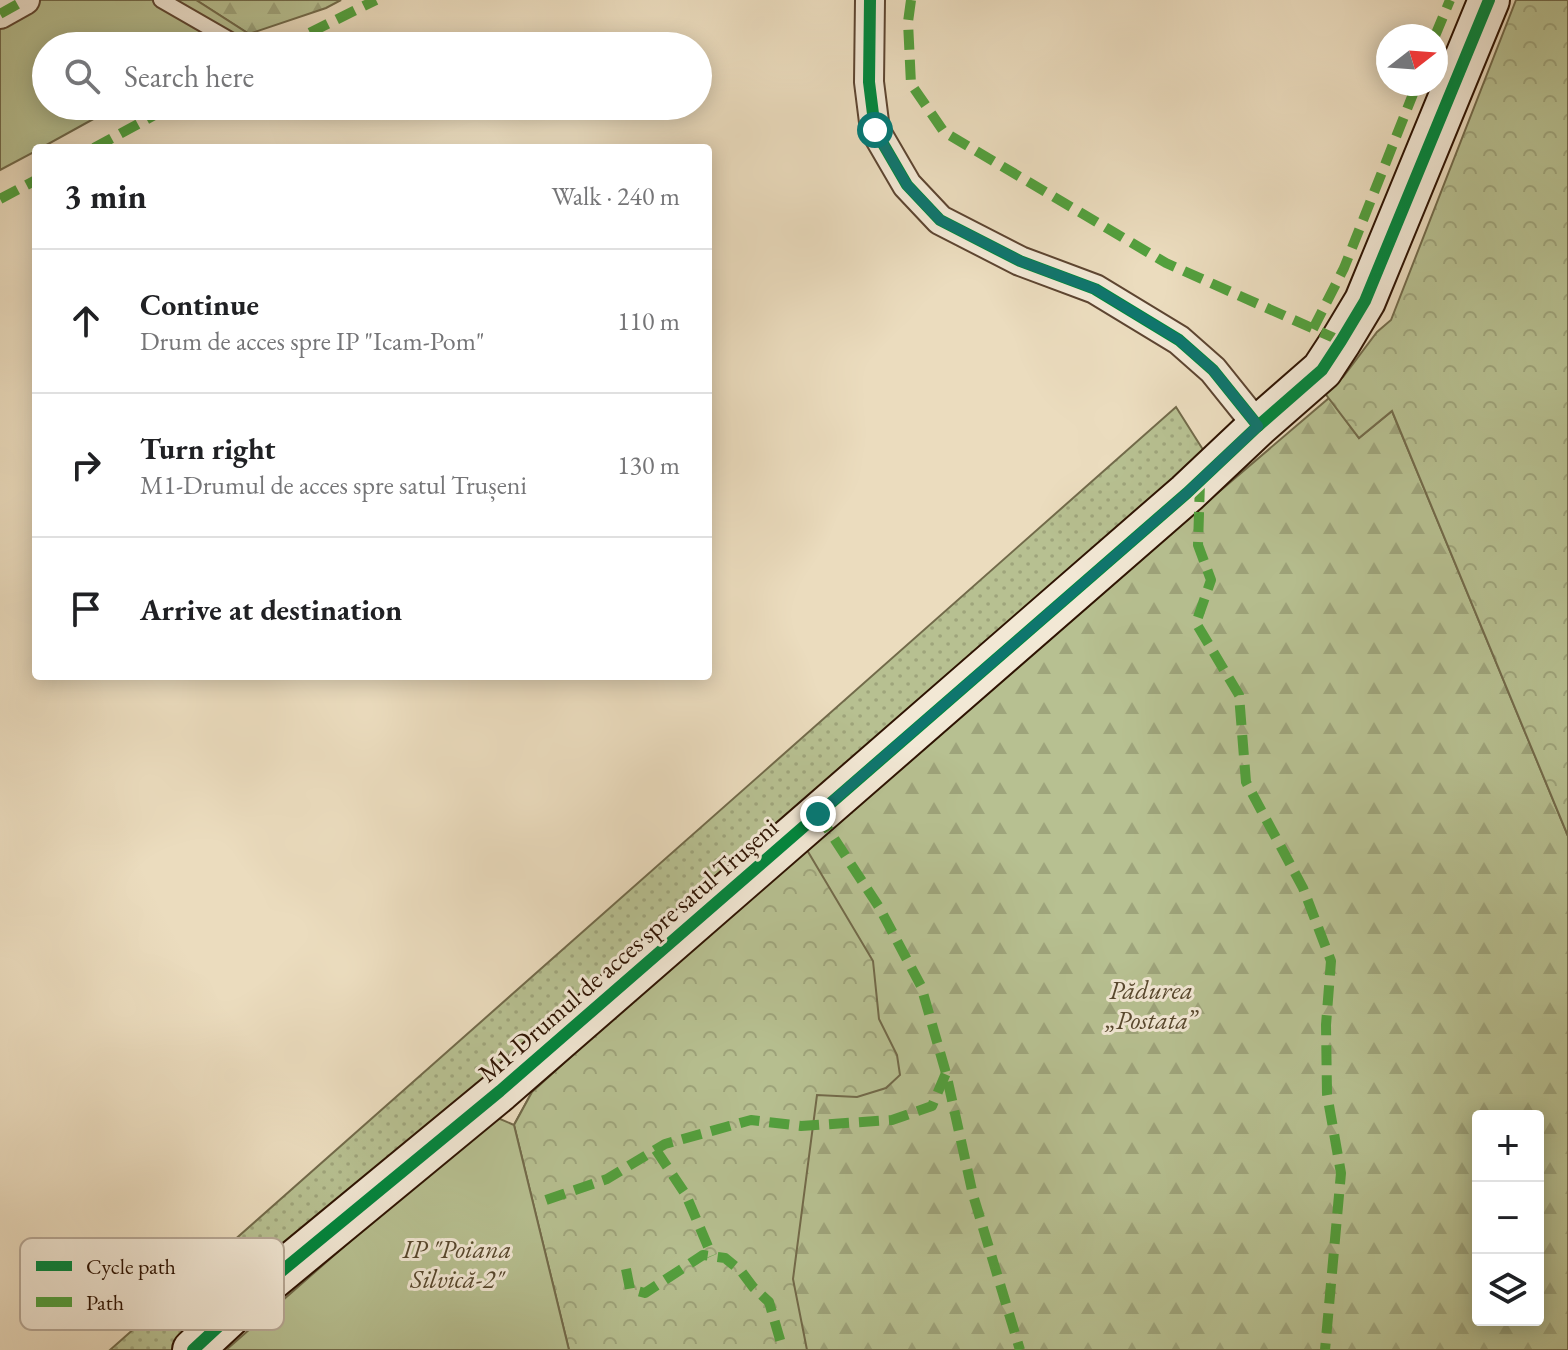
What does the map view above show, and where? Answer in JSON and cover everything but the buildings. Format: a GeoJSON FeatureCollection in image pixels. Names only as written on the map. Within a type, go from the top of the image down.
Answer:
{"type":"FeatureCollection","features":[{"type":"Feature","properties":{"kind":"street"},"geometry":{"type":"LineString","coordinates":[[0,14],[25,0]]}},
{"type":"Feature","properties":{"kind":"street"},"geometry":{"type":"LineString","coordinates":[[870,0],[869,82],[875,130],[907,185],[940,220],[1020,261],[1095,289],[1179,340],[1213,370],[1258,426]]}},
{"type":"Feature","properties":{"kind":"street","name":"M1-Drumul de acces spre satul Trușeni"},"geometry":{"type":"LineString","coordinates":[[284,1269],[518,1075],[1187,493],[1322,370],[1365,301],[1489,0]]}},
{"type":"Feature","properties":{"kind":"street","name":"M1-Drumul de acces spre satul Trușeni"},"geometry":{"type":"LineString","coordinates":[[193,1350],[215,1330]]}},
{"type":"Feature","properties":{"kind":"lane"},"geometry":{"type":"LineString","coordinates":[[161,0],[217,32]]}},
{"type":"Feature","properties":{"kind":"green space"},"geometry":{"type":"Polygon","coordinates":[[[0,0],[196,0],[246,32],[32,32],[32,120],[92,120],[48,144],[32,144],[32,153],[0,170],[0,0]]]}},
{"type":"Feature","properties":{"kind":"green space"},"geometry":{"type":"Polygon","coordinates":[[[196,0],[341,0],[255,32],[246,32],[196,0]]]}},
{"type":"Feature","properties":{"kind":"green space"},"geometry":{"type":"Polygon","coordinates":[[[1516,0],[1568,0],[1568,836],[1392,411],[1359,438],[1324,392],[1343,377],[1377,332],[1391,320],[1516,0]]]}},
{"type":"Feature","properties":{"kind":"green space","name":"Pădurea „Postata”"},"geometry":{"type":"Polygon","coordinates":[[[1329,398],[1359,438],[1392,411],[1568,836],[1568,1350],[569,1350],[514,1125],[532,1092],[780,866],[1329,398]]]}},
{"type":"Feature","properties":{"kind":"green space"},"geometry":{"type":"Polygon","coordinates":[[[1176,407],[1207,456],[284,1254],[284,1238],[237,1238],[1176,407]]]}},
{"type":"Feature","properties":{"kind":"green space"},"geometry":{"type":"Polygon","coordinates":[[[804,845],[873,961],[879,1019],[897,1055],[900,1075],[886,1088],[857,1097],[817,1095],[793,1279],[807,1350],[569,1350],[514,1125],[532,1092],[804,845]]]}},
{"type":"Feature","properties":{"kind":"green space","name":"IP \"Poiana Silvică-2\""},"geometry":{"type":"Polygon","coordinates":[[[493,1116],[514,1125],[569,1350],[226,1350],[249,1330],[284,1330],[284,1299],[493,1116]]]}},
{"type":"Feature","properties":{"kind":"green space"},"geometry":{"type":"Polygon","coordinates":[[[133,1330],[196,1330],[173,1350],[110,1350],[133,1330]]]}},
{"type":"Feature","properties":{"kind":"marked path"},"geometry":{"type":"LineString","coordinates":[[0,14],[25,0]]}},
{"type":"Feature","properties":{"kind":"marked path"},"geometry":{"type":"LineString","coordinates":[[311,32],[376,0]]}},
{"type":"Feature","properties":{"kind":"marked path"},"geometry":{"type":"LineString","coordinates":[[911,0],[908,22],[911,84],[944,132],[1166,263],[1341,341]]}},
{"type":"Feature","properties":{"kind":"marked path"},"geometry":{"type":"LineString","coordinates":[[1440,24],[1450,0]]}},
{"type":"Feature","properties":{"kind":"marked path"},"geometry":{"type":"LineString","coordinates":[[1313,329],[1344,268],[1412,96]]}},
{"type":"Feature","properties":{"kind":"marked path"},"geometry":{"type":"LineString","coordinates":[[101,144],[145,120]]}},
{"type":"Feature","properties":{"kind":"marked path"},"geometry":{"type":"LineString","coordinates":[[0,199],[32,182]]}},
{"type":"Feature","properties":{"kind":"marked path"},"geometry":{"type":"LineString","coordinates":[[1200,482],[1198,545],[1211,580],[1196,623],[1239,695],[1246,782],[1303,888],[1331,961],[1326,1025],[1327,1094],[1341,1173],[1325,1350]]}},
{"type":"Feature","properties":{"kind":"marked path"},"geometry":{"type":"LineString","coordinates":[[818,814],[879,907],[921,986],[946,1073],[973,1195],[1020,1350]]}},
{"type":"Feature","properties":{"kind":"marked path"},"geometry":{"type":"LineString","coordinates":[[546,1200],[607,1179],[665,1144],[751,1120],[801,1126],[892,1120],[932,1106],[946,1073]]}},
{"type":"Feature","properties":{"kind":"marked path"},"geometry":{"type":"LineString","coordinates":[[656,1150],[686,1195],[712,1256]]}},
{"type":"Feature","properties":{"kind":"marked path"},"geometry":{"type":"LineString","coordinates":[[626,1269],[630,1289],[645,1293],[703,1255],[725,1258],[769,1302],[783,1350]]}},
{"type":"Feature","properties":{"kind":"cycle path"},"geometry":{"type":"LineString","coordinates":[[870,0],[869,82],[875,130],[907,185],[940,220],[1020,261],[1095,289],[1179,340],[1213,370],[1258,426]]}},
{"type":"Feature","properties":{"kind":"cycle path"},"geometry":{"type":"LineString","coordinates":[[284,1269],[500,1091],[1187,493],[1322,370],[1365,301],[1489,0]]}},
{"type":"Feature","properties":{"kind":"cycle path"},"geometry":{"type":"LineString","coordinates":[[193,1350],[215,1330]]}},
{"type":"Feature","properties":{"kind":"route"},"geometry":{"type":"LineString","coordinates":[[818,814],[1187,493],[1258,426],[1213,370],[1179,340],[1095,289],[1020,261],[940,220],[907,185],[875,130]]}}]}
